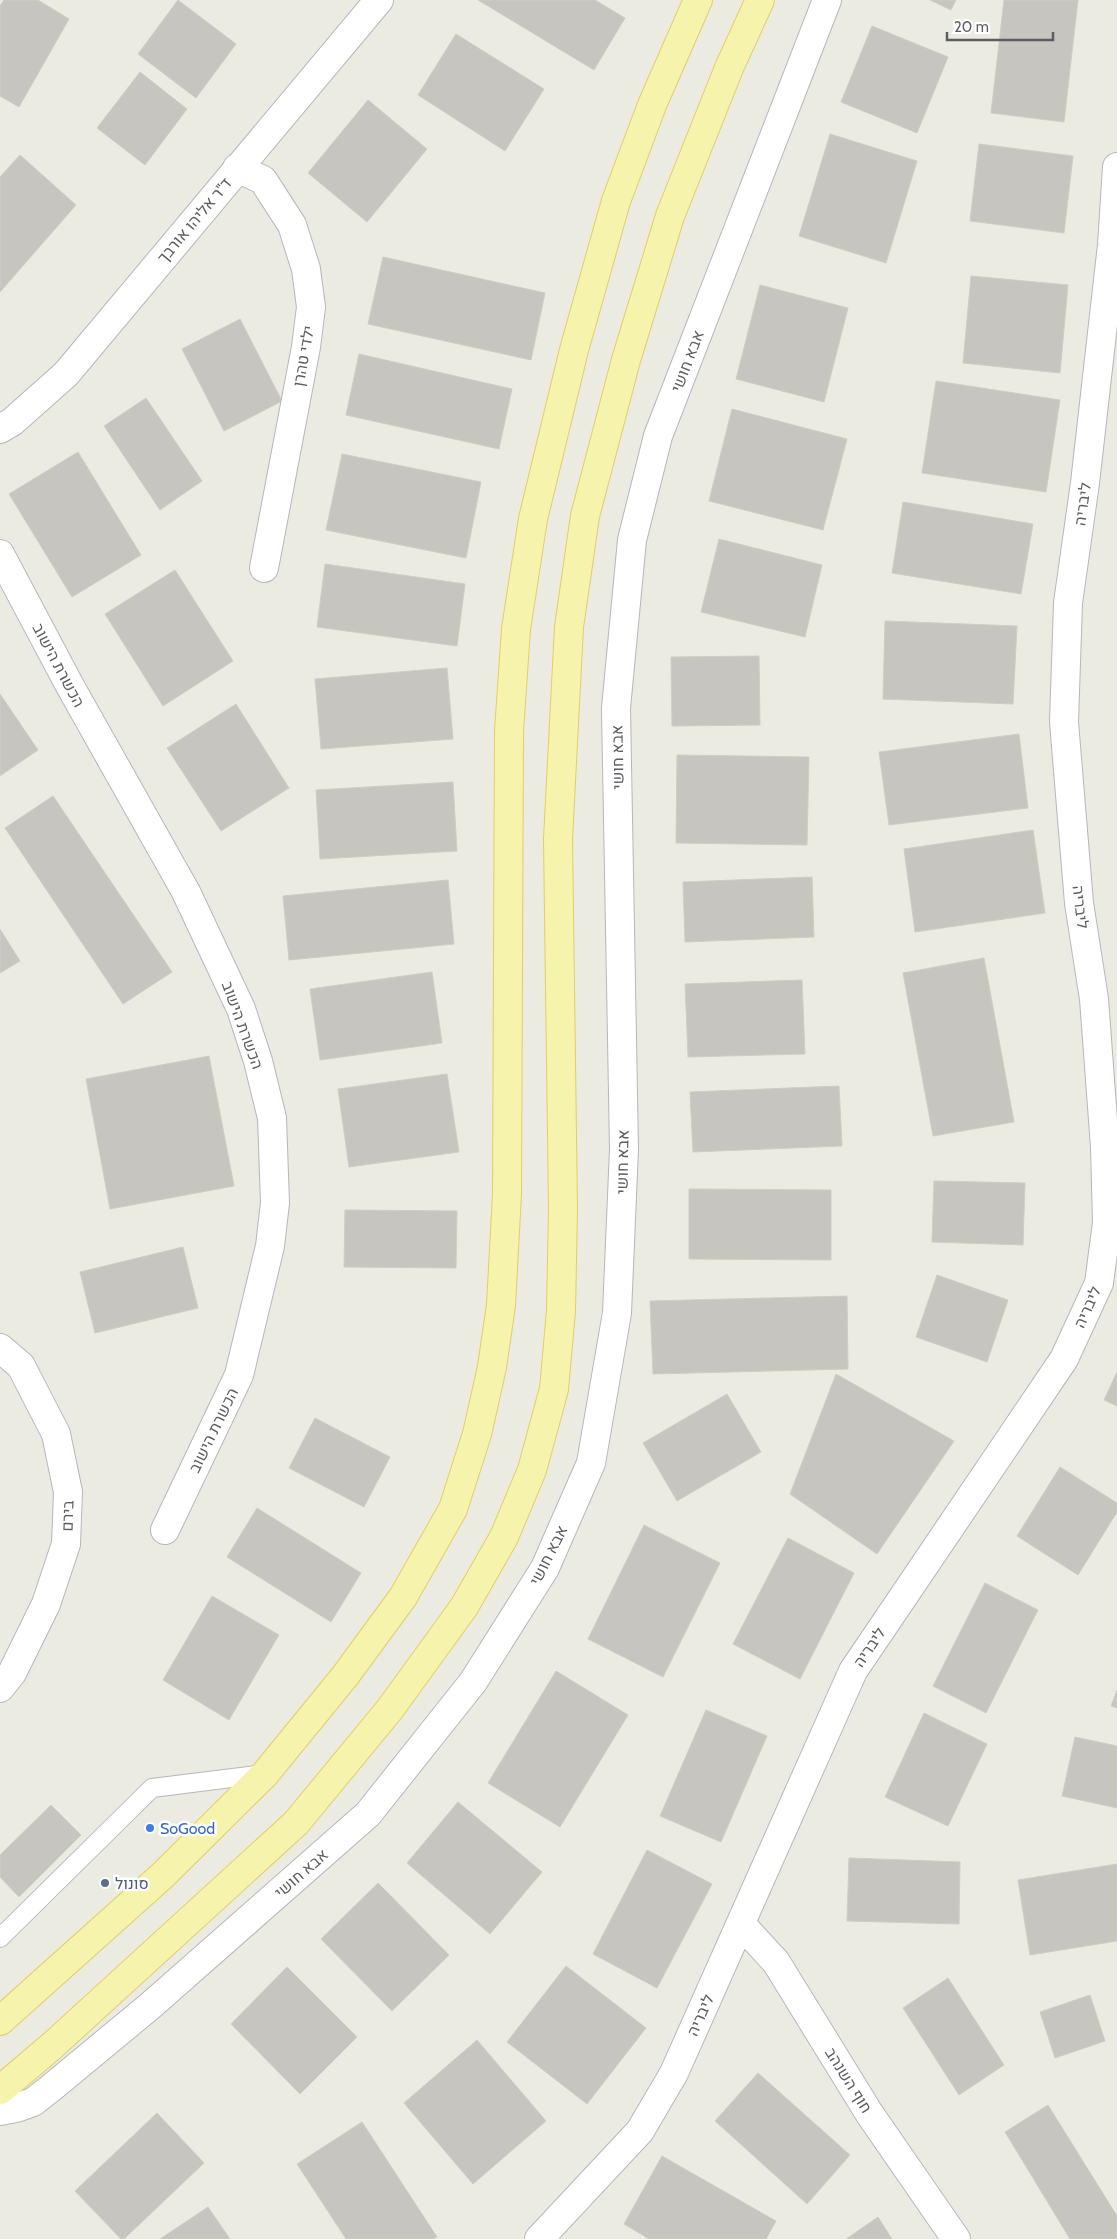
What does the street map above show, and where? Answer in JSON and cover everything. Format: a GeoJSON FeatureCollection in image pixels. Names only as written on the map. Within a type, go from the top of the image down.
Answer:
{"type":"FeatureCollection","features":[{"type":"Feature","properties":{"kind":"main road"},"geometry":{"type":"LineString","coordinates":[[0,2021],[163,1875],[265,1774],[345,1676],[402,1597],[453,1509],[477,1434],[492,1367],[501,1305],[507,1194],[508,731],[517,620],[533,518],[574,350],[616,201],[652,105],[698,0]]}},
{"type":"Feature","properties":{"kind":"main road"},"geometry":{"type":"LineString","coordinates":[[0,2090],[53,2045],[296,1823],[390,1709],[464,1607],[504,1537],[532,1470],[554,1389],[561,1311],[563,1209],[558,839],[569,627],[585,516],[626,360],[670,216],[729,68],[760,0]]}},
{"type":"Feature","properties":{"kind":"street","name":"ד\"ר אליהו אורבך"},"geometry":{"type":"LineString","coordinates":[[0,429],[12,422],[66,374],[379,0]]}},
{"type":"Feature","properties":{"kind":"street","name":"אבא חושי"},"geometry":{"type":"LineString","coordinates":[[0,2110],[16,2108],[34,2102],[150,2006],[368,1814],[473,1682],[545,1568],[591,1463],[617,1313],[624,1149],[616,708],[632,540],[658,436],[827,0]]}},
{"type":"Feature","properties":{"kind":"street","name":"ליבריה"},"geometry":{"type":"LineString","coordinates":[[539,2239],[640,2131],[674,2073],[853,1671],[1064,1359],[1099,1283],[1107,1223],[1105,1147],[1094,999],[1079,903],[1064,722],[1068,603],[1086,473],[1112,245],[1117,167]]}},
{"type":"Feature","properties":{"kind":"street","name":"ילדי טהרן"},"geometry":{"type":"LineString","coordinates":[[237,168],[263,180],[292,225],[306,269],[311,308],[306,346],[264,568]]}},
{"type":"Feature","properties":{"kind":"street","name":"הכשרת הישוב"},"geometry":{"type":"LineString","coordinates":[[0,554],[70,686],[186,892],[241,1010],[258,1061],[272,1118],[275,1203],[271,1237],[240,1375],[165,1530]]}},
{"type":"Feature","properties":{"kind":"street","name":"בירם"},"geometry":{"type":"LineString","coordinates":[[0,1348],[21,1366],[56,1434],[68,1492],[66,1544],[46,1604],[12,1673],[0,1688]]}},
{"type":"Feature","properties":{"kind":"street","name":"חוף השנהב"},"geometry":{"type":"LineString","coordinates":[[740,1924],[776,1962],[869,2113],[956,2239]]}},
{"type":"Feature","properties":{"kind":"lane"},"geometry":{"type":"LineString","coordinates":[[0,1938],[152,1788],[265,1774]]}},
{"type":"Feature","properties":{"kind":"building"},"geometry":{"type":"Polygon","coordinates":[[[4,0],[38,0],[69,19],[19,107],[0,96],[0,6],[4,0]]]}},
{"type":"Feature","properties":{"kind":"building"},"geometry":{"type":"Polygon","coordinates":[[[178,0],[236,44],[196,98],[138,54],[178,0]]]}},
{"type":"Feature","properties":{"kind":"building"},"geometry":{"type":"Polygon","coordinates":[[[478,0],[595,0],[625,18],[594,70],[478,0]]]}},
{"type":"Feature","properties":{"kind":"building"},"geometry":{"type":"Polygon","coordinates":[[[930,0],[956,0],[951,10],[930,0]]]}},
{"type":"Feature","properties":{"kind":"building"},"geometry":{"type":"Polygon","coordinates":[[[1004,0],[1078,0],[1064,122],[991,113],[1004,0]]]}},
{"type":"Feature","properties":{"kind":"building"},"geometry":{"type":"Polygon","coordinates":[[[872,26],[948,57],[917,133],[841,102],[872,26]]]}},
{"type":"Feature","properties":{"kind":"building"},"geometry":{"type":"Polygon","coordinates":[[[456,34],[544,89],[505,151],[418,95],[456,34]]]}},
{"type":"Feature","properties":{"kind":"building"},"geometry":{"type":"Polygon","coordinates":[[[140,72],[187,109],[145,165],[97,128],[140,72]]]}},
{"type":"Feature","properties":{"kind":"building"},"geometry":{"type":"Polygon","coordinates":[[[368,100],[427,149],[367,222],[308,173],[368,100]]]}},
{"type":"Feature","properties":{"kind":"building"},"geometry":{"type":"Polygon","coordinates":[[[830,134],[917,161],[886,263],[799,236],[830,134]]]}},
{"type":"Feature","properties":{"kind":"building"},"geometry":{"type":"Polygon","coordinates":[[[979,144],[1073,156],[1064,233],[970,221],[979,144]]]}},
{"type":"Feature","properties":{"kind":"building"},"geometry":{"type":"Polygon","coordinates":[[[20,155],[76,205],[0,292],[0,177],[20,155]]]}},
{"type":"Feature","properties":{"kind":"building"},"geometry":{"type":"Polygon","coordinates":[[[383,257],[545,293],[531,360],[368,324],[383,257]]]}},
{"type":"Feature","properties":{"kind":"building"},"geometry":{"type":"Polygon","coordinates":[[[971,276],[1068,285],[1060,373],[963,363],[971,276]]]}},
{"type":"Feature","properties":{"kind":"building"},"geometry":{"type":"Polygon","coordinates":[[[760,285],[848,308],[824,402],[736,379],[760,285]]]}},
{"type":"Feature","properties":{"kind":"building"},"geometry":{"type":"Polygon","coordinates":[[[240,319],[282,401],[224,431],[182,349],[240,319]]]}},
{"type":"Feature","properties":{"kind":"building"},"geometry":{"type":"Polygon","coordinates":[[[359,354],[512,389],[499,449],[346,415],[359,354]]]}},
{"type":"Feature","properties":{"kind":"building"},"geometry":{"type":"Polygon","coordinates":[[[936,381],[1060,400],[1046,492],[922,473],[936,381]]]}},
{"type":"Feature","properties":{"kind":"building"},"geometry":{"type":"Polygon","coordinates":[[[146,398],[202,481],[160,510],[104,426],[146,398]]]}},
{"type":"Feature","properties":{"kind":"building"},"geometry":{"type":"Polygon","coordinates":[[[732,409],[847,439],[823,530],[709,501],[732,409]]]}},
{"type":"Feature","properties":{"kind":"building"},"geometry":{"type":"Polygon","coordinates":[[[78,452],[141,555],[72,597],[9,494],[78,452]]]}},
{"type":"Feature","properties":{"kind":"building"},"geometry":{"type":"Polygon","coordinates":[[[342,454],[481,482],[466,558],[326,530],[342,454]]]}},
{"type":"Feature","properties":{"kind":"building"},"geometry":{"type":"Polygon","coordinates":[[[903,502],[1033,524],[1021,594],[892,573],[903,502]]]}},
{"type":"Feature","properties":{"kind":"building"},"geometry":{"type":"Polygon","coordinates":[[[719,539],[822,565],[805,637],[701,612],[719,539]]]}},
{"type":"Feature","properties":{"kind":"building"},"geometry":{"type":"Polygon","coordinates":[[[325,564],[465,584],[457,646],[317,627],[325,564]]]}},
{"type":"Feature","properties":{"kind":"building"},"geometry":{"type":"Polygon","coordinates":[[[175,570],[233,661],[163,706],[105,614],[175,570]]]}},
{"type":"Feature","properties":{"kind":"building"},"geometry":{"type":"Polygon","coordinates":[[[885,621],[1017,626],[1013,704],[883,699],[885,621]]]}},
{"type":"Feature","properties":{"kind":"building"},"geometry":{"type":"Polygon","coordinates":[[[759,656],[760,725],[672,726],[671,657],[759,656]]]}},
{"type":"Feature","properties":{"kind":"building"},"geometry":{"type":"Polygon","coordinates":[[[447,668],[453,739],[321,749],[315,679],[447,668]]]}},
{"type":"Feature","properties":{"kind":"building"},"geometry":{"type":"Polygon","coordinates":[[[0,694],[38,750],[0,776],[0,694]]]}},
{"type":"Feature","properties":{"kind":"building"},"geometry":{"type":"Polygon","coordinates":[[[236,704],[289,788],[221,831],[167,748],[236,704]]]}},
{"type":"Feature","properties":{"kind":"building"},"geometry":{"type":"Polygon","coordinates":[[[1019,734],[1028,808],[889,825],[879,752],[1019,734]]]}},
{"type":"Feature","properties":{"kind":"building"},"geometry":{"type":"Polygon","coordinates":[[[677,755],[809,757],[807,845],[676,843],[677,755]]]}},
{"type":"Feature","properties":{"kind":"building"},"geometry":{"type":"Polygon","coordinates":[[[453,782],[457,851],[320,859],[316,790],[453,782]]]}},
{"type":"Feature","properties":{"kind":"building"},"geometry":{"type":"Polygon","coordinates":[[[53,796],[172,972],[123,1004],[5,828],[53,796]]]}},
{"type":"Feature","properties":{"kind":"building"},"geometry":{"type":"Polygon","coordinates":[[[1033,830],[1045,913],[915,932],[904,849],[1033,830]]]}},
{"type":"Feature","properties":{"kind":"building"},"geometry":{"type":"Polygon","coordinates":[[[812,877],[814,937],[685,942],[683,882],[812,877]]]}},
{"type":"Feature","properties":{"kind":"building"},"geometry":{"type":"Polygon","coordinates":[[[448,880],[454,944],[289,960],[283,896],[448,880]]]}},
{"type":"Feature","properties":{"kind":"building"},"geometry":{"type":"Polygon","coordinates":[[[0,929],[20,961],[0,973],[0,929]]]}},
{"type":"Feature","properties":{"kind":"building"},"geometry":{"type":"Polygon","coordinates":[[[984,958],[1014,1122],[933,1136],[903,973],[984,958]]]}},
{"type":"Feature","properties":{"kind":"building"},"geometry":{"type":"Polygon","coordinates":[[[432,972],[442,1043],[320,1060],[310,989],[432,972]]]}},
{"type":"Feature","properties":{"kind":"building"},"geometry":{"type":"Polygon","coordinates":[[[802,980],[805,1054],[688,1057],[685,984],[802,980]]]}},
{"type":"Feature","properties":{"kind":"building"},"geometry":{"type":"Polygon","coordinates":[[[209,1056],[234,1186],[110,1209],[86,1079],[209,1056]]]}},
{"type":"Feature","properties":{"kind":"building"},"geometry":{"type":"Polygon","coordinates":[[[447,1074],[459,1152],[349,1167],[338,1089],[447,1074]]]}},
{"type":"Feature","properties":{"kind":"building"},"geometry":{"type":"Polygon","coordinates":[[[839,1086],[842,1146],[693,1152],[690,1092],[839,1086]]]}},
{"type":"Feature","properties":{"kind":"building"},"geometry":{"type":"Polygon","coordinates":[[[934,1181],[1025,1183],[1023,1245],[932,1242],[934,1181]]]}},
{"type":"Feature","properties":{"kind":"building"},"geometry":{"type":"Polygon","coordinates":[[[689,1189],[831,1190],[831,1260],[689,1259],[689,1189]]]}},
{"type":"Feature","properties":{"kind":"building"},"geometry":{"type":"Polygon","coordinates":[[[345,1210],[457,1211],[456,1268],[344,1267],[345,1210]]]}},
{"type":"Feature","properties":{"kind":"building"},"geometry":{"type":"Polygon","coordinates":[[[183,1247],[198,1308],[95,1333],[80,1272],[183,1247]]]}},
{"type":"Feature","properties":{"kind":"building"},"geometry":{"type":"Polygon","coordinates":[[[937,1275],[1008,1300],[987,1362],[916,1337],[937,1275]]]}},
{"type":"Feature","properties":{"kind":"building"},"geometry":{"type":"Polygon","coordinates":[[[847,1296],[848,1369],[653,1374],[650,1301],[847,1296]]]}},
{"type":"Feature","properties":{"kind":"building"},"geometry":{"type":"Polygon","coordinates":[[[1117,1372],[1117,1406],[1104,1400],[1117,1372]]]}},
{"type":"Feature","properties":{"kind":"building"},"geometry":{"type":"Polygon","coordinates":[[[836,1374],[954,1441],[877,1554],[790,1494],[836,1374]]]}},
{"type":"Feature","properties":{"kind":"building"},"geometry":{"type":"Polygon","coordinates":[[[727,1394],[761,1452],[677,1501],[643,1443],[727,1394]]]}},
{"type":"Feature","properties":{"kind":"building"},"geometry":{"type":"Polygon","coordinates":[[[315,1418],[390,1457],[364,1507],[289,1468],[315,1418]]]}},
{"type":"Feature","properties":{"kind":"building"},"geometry":{"type":"Polygon","coordinates":[[[1060,1467],[1117,1503],[1117,1512],[1078,1575],[1017,1536],[1060,1467]]]}},
{"type":"Feature","properties":{"kind":"building"},"geometry":{"type":"Polygon","coordinates":[[[257,1508],[361,1573],[331,1622],[227,1557],[257,1508]]]}},
{"type":"Feature","properties":{"kind":"building"},"geometry":{"type":"Polygon","coordinates":[[[644,1525],[720,1563],[663,1677],[588,1639],[644,1525]]]}},
{"type":"Feature","properties":{"kind":"building"},"geometry":{"type":"Polygon","coordinates":[[[788,1538],[854,1573],[800,1679],[733,1644],[788,1538]]]}},
{"type":"Feature","properties":{"kind":"building"},"geometry":{"type":"Polygon","coordinates":[[[985,1583],[1038,1610],[986,1713],[933,1686],[985,1583]]]}},
{"type":"Feature","properties":{"kind":"building"},"geometry":{"type":"Polygon","coordinates":[[[212,1596],[279,1635],[229,1720],[163,1680],[212,1596]]]}},
{"type":"Feature","properties":{"kind":"building"},"geometry":{"type":"Polygon","coordinates":[[[556,1671],[628,1715],[560,1827],[488,1783],[556,1671]]]}},
{"type":"Feature","properties":{"kind":"building"},"geometry":{"type":"Polygon","coordinates":[[[1117,1690],[1117,1708],[1111,1706],[1117,1690]]]}},
{"type":"Feature","properties":{"kind":"building"},"geometry":{"type":"Polygon","coordinates":[[[706,1710],[767,1736],[721,1842],[660,1816],[706,1710]]]}},
{"type":"Feature","properties":{"kind":"building"},"geometry":{"type":"Polygon","coordinates":[[[924,1713],[987,1744],[948,1826],[885,1797],[924,1713]]]}},
{"type":"Feature","properties":{"kind":"building"},"geometry":{"type":"Polygon","coordinates":[[[1075,1737],[1117,1746],[1117,1808],[1062,1796],[1075,1737]]]}},
{"type":"Feature","properties":{"kind":"building"},"geometry":{"type":"Polygon","coordinates":[[[458,1802],[542,1872],[490,1934],[407,1863],[458,1802]]]}},
{"type":"Feature","properties":{"kind":"building"},"geometry":{"type":"Polygon","coordinates":[[[51,1805],[81,1835],[19,1897],[0,1877],[0,1855],[51,1805]]]}},
{"type":"Feature","properties":{"kind":"building"},"geometry":{"type":"Polygon","coordinates":[[[647,1850],[712,1884],[657,1988],[593,1954],[647,1850]]]}},
{"type":"Feature","properties":{"kind":"building"},"geometry":{"type":"Polygon","coordinates":[[[849,1858],[960,1862],[959,1924],[847,1921],[849,1858]]]}},
{"type":"Feature","properties":{"kind":"building"},"geometry":{"type":"Polygon","coordinates":[[[1117,1864],[1117,1941],[1030,1955],[1018,1880],[1117,1864]]]}},
{"type":"Feature","properties":{"kind":"building"},"geometry":{"type":"Polygon","coordinates":[[[378,1883],[449,1955],[392,2011],[321,1939],[378,1883]]]}},
{"type":"Feature","properties":{"kind":"building"},"geometry":{"type":"Polygon","coordinates":[[[566,1966],[646,2028],[587,2104],[507,2042],[566,1966]]]}},
{"type":"Feature","properties":{"kind":"building"},"geometry":{"type":"Polygon","coordinates":[[[287,1967],[357,2037],[300,2094],[231,2024],[287,1967]]]}},
{"type":"Feature","properties":{"kind":"building"},"geometry":{"type":"Polygon","coordinates":[[[948,1978],[1004,2065],[959,2095],[903,2008],[948,1978]]]}},
{"type":"Feature","properties":{"kind":"building"},"geometry":{"type":"Polygon","coordinates":[[[1090,1995],[1105,2041],[1055,2058],[1040,2012],[1090,1995]]]}},
{"type":"Feature","properties":{"kind":"building"},"geometry":{"type":"Polygon","coordinates":[[[477,2040],[546,2121],[473,2184],[404,2103],[477,2040]]]}},
{"type":"Feature","properties":{"kind":"building"},"geometry":{"type":"Polygon","coordinates":[[[758,2073],[850,2155],[807,2204],[715,2121],[758,2073]]]}},
{"type":"Feature","properties":{"kind":"building"},"geometry":{"type":"Polygon","coordinates":[[[1048,2105],[1117,2216],[1117,2239],[1070,2239],[1005,2132],[1048,2105]]]}},
{"type":"Feature","properties":{"kind":"building"},"geometry":{"type":"Polygon","coordinates":[[[157,2113],[204,2163],[124,2239],[121,2239],[75,2191],[157,2113]]]}},
{"type":"Feature","properties":{"kind":"building"},"geometry":{"type":"Polygon","coordinates":[[[362,2122],[437,2237],[433,2239],[346,2239],[297,2164],[362,2122]]]}},
{"type":"Feature","properties":{"kind":"building"},"geometry":{"type":"Polygon","coordinates":[[[662,2156],[776,2221],[766,2239],[649,2239],[624,2224],[662,2156]]]}},
{"type":"Feature","properties":{"kind":"building"},"geometry":{"type":"Polygon","coordinates":[[[208,2207],[230,2239],[160,2239],[208,2207]]]}},
{"type":"Feature","properties":{"kind":"building"},"geometry":{"type":"Polygon","coordinates":[[[878,2217],[892,2239],[846,2239],[878,2217]]]}},
{"type":"Feature","properties":{"kind":"place","name":"SoGood"},"geometry":{"type":"Point","coordinates":[150,1828]}},
{"type":"Feature","properties":{"kind":"place","name":"סונול"},"geometry":{"type":"Point","coordinates":[105,1883]}}]}
